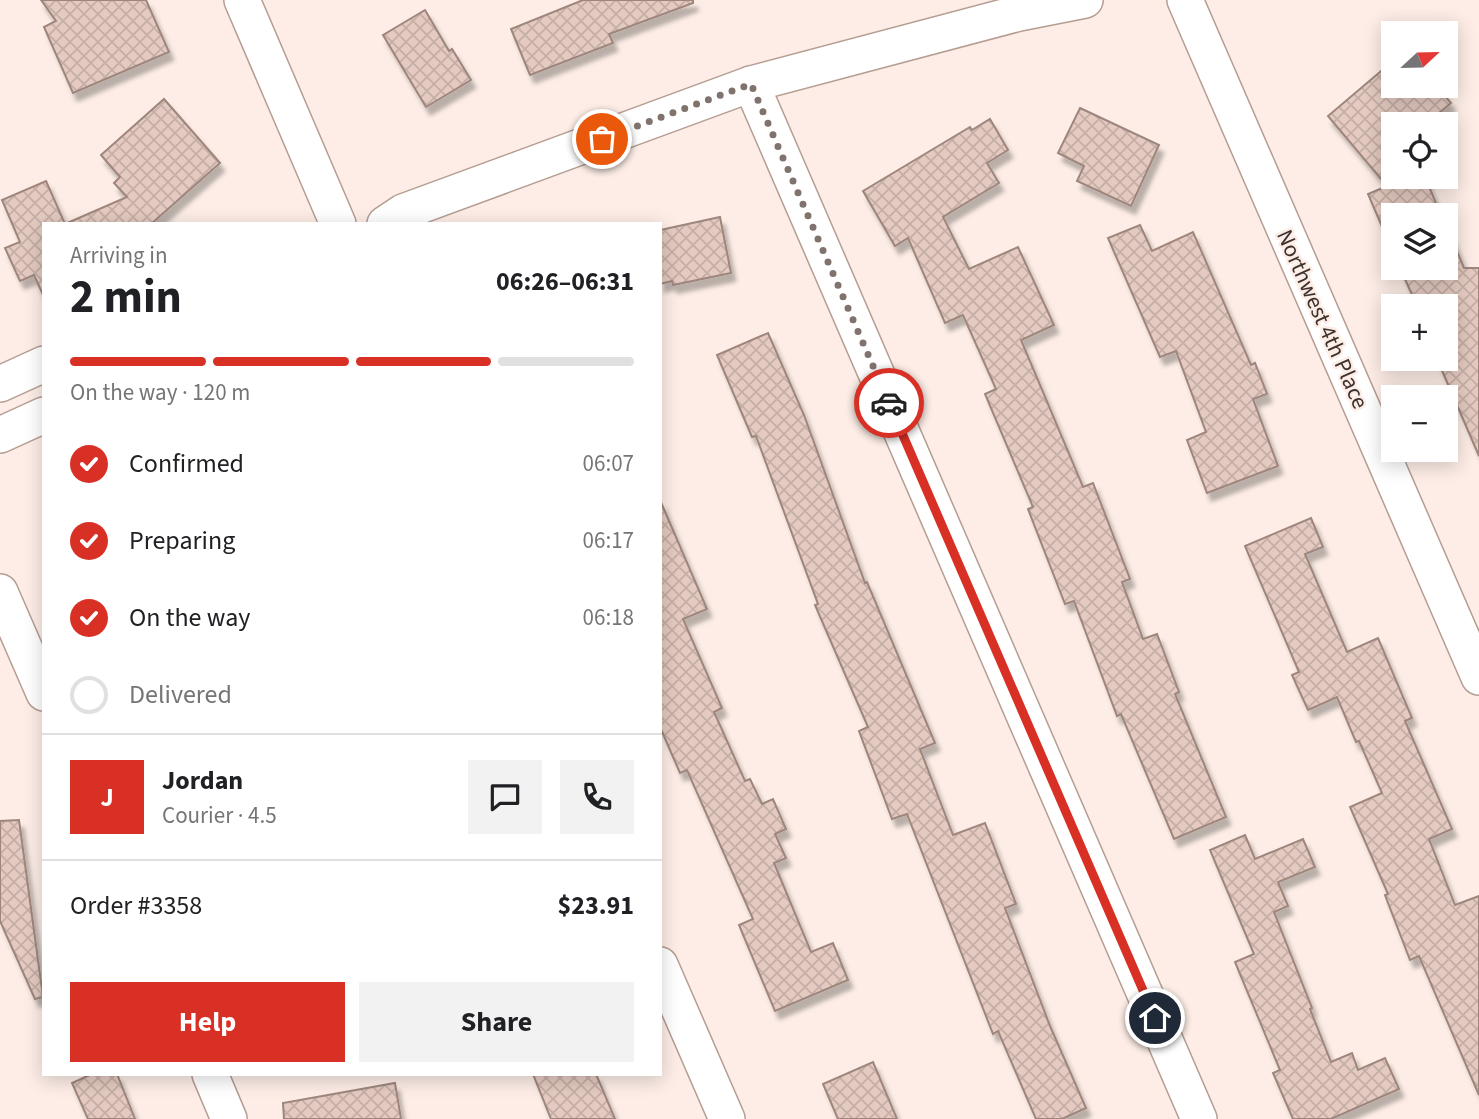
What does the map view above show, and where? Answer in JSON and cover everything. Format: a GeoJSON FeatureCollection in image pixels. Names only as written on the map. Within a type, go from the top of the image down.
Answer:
{"type":"FeatureCollection","features":[{"type":"Feature","properties":{"kind":"street"},"geometry":{"type":"LineString","coordinates":[[242,0],[337,222]]}},
{"type":"Feature","properties":{"kind":"street"},"geometry":{"type":"LineString","coordinates":[[388,222],[403,212],[751,84],[1019,13],[1085,0]]}},
{"type":"Feature","properties":{"kind":"street","name":"Northwest 4th Place"},"geometry":{"type":"LineString","coordinates":[[1185,0],[1479,677]]}},
{"type":"Feature","properties":{"kind":"street"},"geometry":{"type":"LineString","coordinates":[[751,84],[1199,1119]]}},
{"type":"Feature","properties":{"kind":"street"},"geometry":{"type":"LineString","coordinates":[[0,384],[42,365]]}},
{"type":"Feature","properties":{"kind":"street"},"geometry":{"type":"LineString","coordinates":[[0,435],[42,416]]}},
{"type":"Feature","properties":{"kind":"street"},"geometry":{"type":"LineString","coordinates":[[0,592],[42,688]]}},
{"type":"Feature","properties":{"kind":"street"},"geometry":{"type":"LineString","coordinates":[[662,970],[727,1119]]}},
{"type":"Feature","properties":{"kind":"street"},"geometry":{"type":"LineString","coordinates":[[211,1076],[229,1119]]}},
{"type":"Feature","properties":{"kind":"building"},"geometry":{"type":"Polygon","coordinates":[[[41,0],[146,0],[169,52],[73,93],[44,27],[56,21],[41,0]]]}},
{"type":"Feature","properties":{"kind":"building"},"geometry":{"type":"Polygon","coordinates":[[[583,0],[693,0],[693,3],[609,34],[613,43],[530,75],[511,29],[583,0]]]}},
{"type":"Feature","properties":{"kind":"building"},"geometry":{"type":"Polygon","coordinates":[[[425,10],[449,51],[452,49],[471,80],[426,107],[383,35],[425,10]]]}},
{"type":"Feature","properties":{"kind":"building"},"geometry":{"type":"Polygon","coordinates":[[[1381,71],[1381,98],[1447,98],[1451,103],[1440,112],[1381,112],[1381,179],[1328,116],[1381,71]]]}},
{"type":"Feature","properties":{"kind":"building"},"geometry":{"type":"Polygon","coordinates":[[[164,99],[220,163],[153,222],[70,222],[127,197],[114,183],[120,177],[101,155],[164,99]]]}},
{"type":"Feature","properties":{"kind":"building"},"geometry":{"type":"Polygon","coordinates":[[[1080,108],[1159,145],[1131,206],[1077,181],[1084,166],[1058,153],[1080,108]]]}},
{"type":"Feature","properties":{"kind":"building"},"geometry":{"type":"Polygon","coordinates":[[[990,119],[1008,150],[987,163],[999,183],[943,217],[969,269],[1018,247],[1054,325],[1021,340],[1083,487],[1093,483],[1130,579],[1122,582],[1143,639],[1157,634],[1179,692],[1175,694],[1226,817],[1174,839],[1121,714],[1117,716],[1074,601],[1065,604],[1028,509],[1033,507],[985,394],[996,389],[963,315],[945,323],[908,238],[895,246],[863,191],[970,127],[972,130],[990,119]]]}},
{"type":"Feature","properties":{"kind":"building"},"geometry":{"type":"Polygon","coordinates":[[[46,181],[64,222],[42,222],[42,293],[34,275],[20,281],[5,248],[20,242],[2,200],[46,181]]]}},
{"type":"Feature","properties":{"kind":"building"},"geometry":{"type":"Polygon","coordinates":[[[1381,189],[1430,189],[1436,203],[1381,203],[1381,224],[1368,194],[1381,189]]]}},
{"type":"Feature","properties":{"kind":"building"},"geometry":{"type":"Polygon","coordinates":[[[720,217],[731,273],[673,285],[672,281],[662,284],[662,230],[720,217]]]}},
{"type":"Feature","properties":{"kind":"building"},"geometry":{"type":"Polygon","coordinates":[[[1140,225],[1152,251],[1193,232],[1251,365],[1255,363],[1267,394],[1253,399],[1278,466],[1207,493],[1187,440],[1206,432],[1176,351],[1160,357],[1108,238],[1140,225]]]}},
{"type":"Feature","properties":{"kind":"building"},"geometry":{"type":"Polygon","coordinates":[[[1458,254],[1464,268],[1479,268],[1479,456],[1458,408],[1458,385],[1448,385],[1442,371],[1458,371],[1458,294],[1412,294],[1405,280],[1458,280],[1458,254]]]}},
{"type":"Feature","properties":{"kind":"building"},"geometry":{"type":"Polygon","coordinates":[[[768,333],[804,415],[865,583],[867,582],[935,743],[920,749],[953,835],[985,823],[1016,904],[1005,908],[1050,1026],[1086,1108],[1062,1119],[1036,1119],[998,1031],[993,1034],[907,814],[892,819],[859,731],[868,727],[815,605],[818,604],[756,436],[752,437],[717,355],[768,333]]]}},
{"type":"Feature","properties":{"kind":"building"},"geometry":{"type":"Polygon","coordinates":[[[662,505],[707,609],[683,619],[722,708],[714,712],[745,781],[750,779],[762,804],[773,799],[786,829],[775,834],[786,858],[774,863],[811,952],[833,943],[848,980],[775,1011],[739,925],[753,919],[687,770],[680,773],[662,732],[662,505]]]}},
{"type":"Feature","properties":{"kind":"building"},"geometry":{"type":"Polygon","coordinates":[[[1311,518],[1323,547],[1305,554],[1347,652],[1378,638],[1412,718],[1405,721],[1452,829],[1429,839],[1455,905],[1479,896],[1479,1095],[1419,956],[1410,960],[1385,895],[1388,894],[1350,807],[1382,793],[1337,697],[1308,710],[1292,675],[1299,672],[1245,546],[1311,518]]]}},
{"type":"Feature","properties":{"kind":"building"},"geometry":{"type":"Polygon","coordinates":[[[19,820],[42,990],[42,997],[35,999],[0,921],[0,821],[19,820]]]}},
{"type":"Feature","properties":{"kind":"building"},"geometry":{"type":"Polygon","coordinates":[[[1245,835],[1255,859],[1303,839],[1315,867],[1278,882],[1288,906],[1274,912],[1312,1008],[1310,1009],[1331,1062],[1352,1053],[1358,1070],[1385,1058],[1399,1089],[1331,1119],[1293,1119],[1273,1073],[1280,1070],[1235,962],[1254,954],[1210,850],[1245,835]]]}},
{"type":"Feature","properties":{"kind":"building"},"geometry":{"type":"Polygon","coordinates":[[[873,1062],[897,1119],[838,1119],[823,1084],[873,1062]]]}},
{"type":"Feature","properties":{"kind":"building"},"geometry":{"type":"Polygon","coordinates":[[[88,1076],[118,1076],[135,1119],[88,1119],[72,1083],[88,1076]]]}},
{"type":"Feature","properties":{"kind":"building"},"geometry":{"type":"Polygon","coordinates":[[[534,1076],[597,1076],[615,1119],[551,1119],[534,1076]]]}},
{"type":"Feature","properties":{"kind":"building"},"geometry":{"type":"Polygon","coordinates":[[[395,1083],[401,1119],[284,1119],[283,1103],[395,1083]]]}},
{"type":"Feature","properties":{"kind":"way so far"},"geometry":{"type":"LineString","coordinates":[[602,139],[751,84],[889,403]]}},
{"type":"Feature","properties":{"kind":"route"},"geometry":{"type":"LineString","coordinates":[[889,403],[1155,1018]]}}]}
